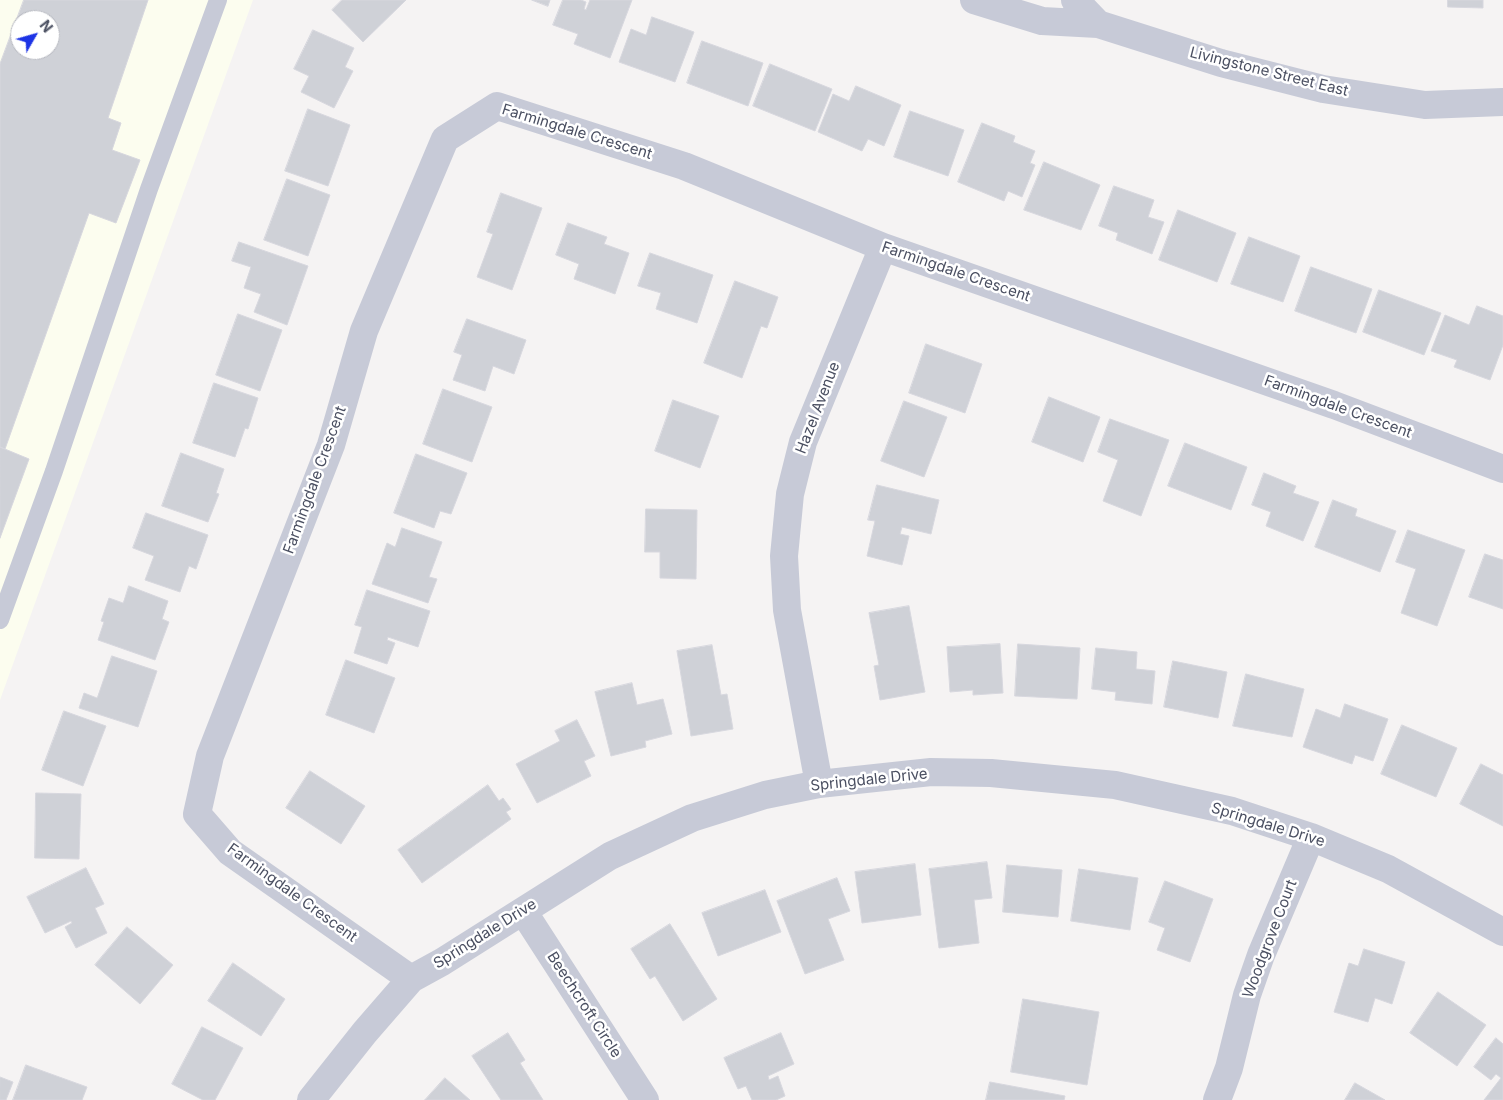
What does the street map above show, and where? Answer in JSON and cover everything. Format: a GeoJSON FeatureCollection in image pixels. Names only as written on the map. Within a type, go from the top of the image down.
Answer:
{"type":"FeatureCollection","features":[{"type":"Feature","properties":{"kind":"street","name":"Livingstone Street East"},"geometry":{"type":"LineString","coordinates":[[974,0],[1042,21],[1098,24],[1221,63],[1323,89],[1425,105],[1503,102]]}},
{"type":"Feature","properties":{"kind":"street","name":"Livingstone Street East"},"geometry":{"type":"LineString","coordinates":[[1075,0],[1098,24]]}},
{"type":"Feature","properties":{"kind":"street","name":"Farmingdale Crescent"},"geometry":{"type":"LineString","coordinates":[[411,979],[230,852],[197,814],[210,756],[331,444],[364,331],[444,139],[497,106],[684,166],[883,247],[1334,405],[1503,469]]}},
{"type":"Feature","properties":{"kind":"street","name":"Hazel Avenue"},"geometry":{"type":"LineString","coordinates":[[819,784],[787,610],[784,556],[790,494],[803,442],[883,247]]}},
{"type":"Feature","properties":{"kind":"street","name":"Springdale Drive"},"geometry":{"type":"LineString","coordinates":[[311,1100],[364,1032],[411,979],[442,962],[610,856],[692,818],[765,795],[819,784],[931,772],[991,773],[1115,786],[1232,811],[1311,837],[1388,869],[1503,932]]}},
{"type":"Feature","properties":{"kind":"street","name":"Woodgrove Court"},"geometry":{"type":"LineString","coordinates":[[1217,1100],[1229,1068],[1247,995],[1260,955],[1311,837]]}},
{"type":"Feature","properties":{"kind":"street","name":"Beechcroft Circle"},"geometry":{"type":"LineString","coordinates":[[523,911],[645,1100]]}},
{"type":"Feature","properties":{"kind":"lane"},"geometry":{"type":"LineString","coordinates":[[0,620],[54,471],[149,188],[218,0]]}},
{"type":"Feature","properties":{"kind":"shaded area"},"geometry":{"type":"Polygon","coordinates":[[[0,0],[253,0],[0,700],[0,0]]]}},
{"type":"Feature","properties":{"kind":"building"},"geometry":{"type":"Polygon","coordinates":[[[24,0],[148,0],[108,118],[121,123],[112,150],[140,160],[116,223],[89,213],[5,449],[0,447],[0,64],[10,37],[10,60],[60,60],[60,10],[20,10],[24,0]]]}},
{"type":"Feature","properties":{"kind":"building"},"geometry":{"type":"Polygon","coordinates":[[[342,0],[406,0],[363,42],[332,10],[342,0]]]}},
{"type":"Feature","properties":{"kind":"building"},"geometry":{"type":"Polygon","coordinates":[[[532,0],[550,0],[548,6],[532,0]]]}},
{"type":"Feature","properties":{"kind":"building"},"geometry":{"type":"Polygon","coordinates":[[[563,0],[581,0],[586,2],[584,9],[586,10],[590,0],[632,0],[610,58],[574,44],[578,34],[553,25],[563,0]]]}},
{"type":"Feature","properties":{"kind":"building"},"geometry":{"type":"Polygon","coordinates":[[[1448,0],[1483,0],[1483,8],[1448,7],[1448,0]]]}},
{"type":"Feature","properties":{"kind":"building"},"geometry":{"type":"Polygon","coordinates":[[[652,17],[694,32],[675,82],[619,62],[631,29],[646,35],[652,17]]]}},
{"type":"Feature","properties":{"kind":"building"},"geometry":{"type":"Polygon","coordinates":[[[313,30],[354,48],[345,67],[353,71],[334,108],[301,92],[309,76],[294,69],[313,30]]]}},
{"type":"Feature","properties":{"kind":"building"},"geometry":{"type":"Polygon","coordinates":[[[702,41],[763,63],[748,106],[687,83],[702,41]]]}},
{"type":"Feature","properties":{"kind":"building"},"geometry":{"type":"Polygon","coordinates":[[[770,64],[832,89],[815,131],[753,106],[770,64]]]}},
{"type":"Feature","properties":{"kind":"building"},"geometry":{"type":"Polygon","coordinates":[[[856,86],[901,105],[884,146],[868,139],[862,151],[818,132],[833,94],[849,101],[856,86]]]}},
{"type":"Feature","properties":{"kind":"building"},"geometry":{"type":"Polygon","coordinates":[[[308,109],[350,125],[328,186],[285,171],[308,109]]]}},
{"type":"Feature","properties":{"kind":"building"},"geometry":{"type":"Polygon","coordinates":[[[910,111],[964,130],[948,176],[894,157],[910,111]]]}},
{"type":"Feature","properties":{"kind":"building"},"geometry":{"type":"Polygon","coordinates":[[[982,123],[1015,136],[1013,142],[1035,151],[1030,163],[1035,165],[1022,197],[1008,191],[1004,201],[958,182],[982,123]]]}},
{"type":"Feature","properties":{"kind":"building"},"geometry":{"type":"Polygon","coordinates":[[[1044,162],[1100,185],[1081,230],[1024,210],[1044,162]]]}},
{"type":"Feature","properties":{"kind":"building"},"geometry":{"type":"Polygon","coordinates":[[[287,179],[330,195],[308,256],[264,240],[287,179]]]}},
{"type":"Feature","properties":{"kind":"building"},"geometry":{"type":"Polygon","coordinates":[[[1114,186],[1154,200],[1148,217],[1164,222],[1152,254],[1116,240],[1118,233],[1099,226],[1114,186]]]}},
{"type":"Feature","properties":{"kind":"building"},"geometry":{"type":"Polygon","coordinates":[[[501,193],[542,208],[512,290],[477,277],[493,234],[487,232],[501,193]]]}},
{"type":"Feature","properties":{"kind":"building"},"geometry":{"type":"Polygon","coordinates":[[[1178,210],[1236,233],[1217,282],[1159,260],[1178,210]]]}},
{"type":"Feature","properties":{"kind":"building"},"geometry":{"type":"Polygon","coordinates":[[[568,223],[607,237],[604,244],[629,253],[615,294],[574,279],[579,264],[556,255],[568,223]]]}},
{"type":"Feature","properties":{"kind":"building"},"geometry":{"type":"Polygon","coordinates":[[[1249,237],[1300,256],[1283,302],[1231,284],[1249,237]]]}},
{"type":"Feature","properties":{"kind":"building"},"geometry":{"type":"Polygon","coordinates":[[[239,242],[308,266],[287,325],[254,312],[261,294],[244,288],[251,267],[232,261],[239,242]]]}},
{"type":"Feature","properties":{"kind":"building"},"geometry":{"type":"Polygon","coordinates":[[[650,253],[713,275],[697,323],[656,309],[661,293],[638,286],[650,253]]]}},
{"type":"Feature","properties":{"kind":"building"},"geometry":{"type":"Polygon","coordinates":[[[1311,267],[1372,289],[1356,333],[1295,311],[1311,267]]]}},
{"type":"Feature","properties":{"kind":"building"},"geometry":{"type":"Polygon","coordinates":[[[735,281],[778,297],[767,328],[761,326],[742,378],[704,363],[735,281]]]}},
{"type":"Feature","properties":{"kind":"building"},"geometry":{"type":"Polygon","coordinates":[[[1379,290],[1441,313],[1424,355],[1363,332],[1379,290]]]}},
{"type":"Feature","properties":{"kind":"building"},"geometry":{"type":"Polygon","coordinates":[[[1477,306],[1503,316],[1503,345],[1490,380],[1454,367],[1457,360],[1431,351],[1445,315],[1469,325],[1477,306]]]}},
{"type":"Feature","properties":{"kind":"building"},"geometry":{"type":"Polygon","coordinates":[[[238,314],[282,330],[260,391],[216,375],[238,314]]]}},
{"type":"Feature","properties":{"kind":"building"},"geometry":{"type":"Polygon","coordinates":[[[467,319],[526,340],[514,374],[493,366],[485,391],[453,380],[462,355],[454,352],[467,319]]]}},
{"type":"Feature","properties":{"kind":"building"},"geometry":{"type":"Polygon","coordinates":[[[926,344],[982,364],[965,413],[909,393],[926,344]]]}},
{"type":"Feature","properties":{"kind":"building"},"geometry":{"type":"Polygon","coordinates":[[[214,383],[258,398],[248,429],[245,428],[235,457],[193,443],[214,383]]]}},
{"type":"Feature","properties":{"kind":"building"},"geometry":{"type":"Polygon","coordinates":[[[443,389],[492,407],[472,462],[423,444],[443,389]]]}},
{"type":"Feature","properties":{"kind":"building"},"geometry":{"type":"Polygon","coordinates":[[[1049,397],[1100,417],[1083,462],[1032,442],[1049,397]]]}},
{"type":"Feature","properties":{"kind":"building"},"geometry":{"type":"Polygon","coordinates":[[[673,400],[719,416],[700,468],[655,451],[673,400]]]}},
{"type":"Feature","properties":{"kind":"building"},"geometry":{"type":"Polygon","coordinates":[[[904,401],[947,417],[924,477],[881,461],[904,401]]]}},
{"type":"Feature","properties":{"kind":"building"},"geometry":{"type":"Polygon","coordinates":[[[1110,419],[1169,440],[1141,516],[1103,501],[1118,460],[1098,452],[1110,419]]]}},
{"type":"Feature","properties":{"kind":"building"},"geometry":{"type":"Polygon","coordinates":[[[1185,443],[1247,467],[1231,510],[1168,486],[1185,443]]]}},
{"type":"Feature","properties":{"kind":"building"},"geometry":{"type":"Polygon","coordinates":[[[0,447],[29,459],[0,538],[0,447]]]}},
{"type":"Feature","properties":{"kind":"building"},"geometry":{"type":"Polygon","coordinates":[[[181,453],[224,469],[216,493],[219,494],[208,522],[162,506],[181,453]]]}},
{"type":"Feature","properties":{"kind":"building"},"geometry":{"type":"Polygon","coordinates":[[[416,454],[467,473],[451,514],[440,511],[434,528],[394,513],[416,454]]]}},
{"type":"Feature","properties":{"kind":"building"},"geometry":{"type":"Polygon","coordinates":[[[1264,473],[1296,486],[1293,493],[1319,502],[1303,541],[1266,526],[1271,512],[1252,505],[1264,473]]]}},
{"type":"Feature","properties":{"kind":"building"},"geometry":{"type":"Polygon","coordinates":[[[877,485],[939,500],[931,534],[902,527],[900,534],[909,536],[902,565],[867,556],[875,521],[868,520],[877,485]]]}},
{"type":"Feature","properties":{"kind":"building"},"geometry":{"type":"Polygon","coordinates":[[[1333,500],[1357,509],[1355,516],[1396,531],[1380,572],[1315,547],[1333,500]]]}},
{"type":"Feature","properties":{"kind":"building"},"geometry":{"type":"Polygon","coordinates":[[[646,509],[697,510],[696,579],[660,578],[660,552],[645,552],[646,509]]]}},
{"type":"Feature","properties":{"kind":"building"},"geometry":{"type":"Polygon","coordinates":[[[146,513],[208,535],[196,569],[189,566],[180,592],[145,580],[154,556],[133,548],[146,513]]]}},
{"type":"Feature","properties":{"kind":"building"},"geometry":{"type":"Polygon","coordinates":[[[402,528],[442,542],[429,577],[437,579],[428,603],[372,584],[387,543],[395,547],[402,528]]]}},
{"type":"Feature","properties":{"kind":"building"},"geometry":{"type":"Polygon","coordinates":[[[1408,530],[1465,550],[1437,626],[1401,613],[1416,569],[1396,562],[1408,530]]]}},
{"type":"Feature","properties":{"kind":"building"},"geometry":{"type":"Polygon","coordinates":[[[1485,554],[1503,560],[1503,609],[1469,597],[1485,554]]]}},
{"type":"Feature","properties":{"kind":"building"},"geometry":{"type":"Polygon","coordinates":[[[129,586],[168,601],[162,619],[169,622],[155,660],[98,640],[104,622],[101,621],[109,598],[123,603],[129,586]]]}},
{"type":"Feature","properties":{"kind":"building"},"geometry":{"type":"Polygon","coordinates":[[[367,590],[430,611],[418,647],[388,637],[387,640],[395,643],[387,664],[354,653],[362,627],[355,625],[367,590]]]}},
{"type":"Feature","properties":{"kind":"building"},"geometry":{"type":"Polygon","coordinates":[[[909,606],[925,692],[880,700],[874,666],[879,665],[869,613],[909,606]]]}},
{"type":"Feature","properties":{"kind":"building"},"geometry":{"type":"Polygon","coordinates":[[[1000,644],[1003,693],[973,695],[973,690],[950,692],[947,647],[1000,644]]]}},
{"type":"Feature","properties":{"kind":"building"},"geometry":{"type":"Polygon","coordinates":[[[1018,644],[1080,648],[1077,699],[1015,696],[1018,644]]]}},
{"type":"Feature","properties":{"kind":"building"},"geometry":{"type":"Polygon","coordinates":[[[712,645],[721,695],[727,694],[733,729],[691,736],[677,651],[712,645]]]}},
{"type":"Feature","properties":{"kind":"building"},"geometry":{"type":"Polygon","coordinates":[[[1096,648],[1137,652],[1136,669],[1155,671],[1152,704],[1115,700],[1116,692],[1092,689],[1096,648]]]}},
{"type":"Feature","properties":{"kind":"building"},"geometry":{"type":"Polygon","coordinates":[[[112,656],[157,671],[138,727],[79,708],[84,693],[97,698],[112,656]]]}},
{"type":"Feature","properties":{"kind":"building"},"geometry":{"type":"Polygon","coordinates":[[[346,660],[395,678],[374,733],[326,715],[346,660]]]}},
{"type":"Feature","properties":{"kind":"building"},"geometry":{"type":"Polygon","coordinates":[[[1173,661],[1227,672],[1218,718],[1164,707],[1173,661]]]}},
{"type":"Feature","properties":{"kind":"building"},"geometry":{"type":"Polygon","coordinates":[[[1246,674],[1304,689],[1292,737],[1233,726],[1246,674]]]}},
{"type":"Feature","properties":{"kind":"building"},"geometry":{"type":"Polygon","coordinates":[[[632,683],[637,705],[663,699],[672,734],[645,741],[646,747],[611,756],[595,692],[632,683]]]}},
{"type":"Feature","properties":{"kind":"building"},"geometry":{"type":"Polygon","coordinates":[[[1345,704],[1388,719],[1373,761],[1355,755],[1352,764],[1303,747],[1316,709],[1340,718],[1345,704]]]}},
{"type":"Feature","properties":{"kind":"building"},"geometry":{"type":"Polygon","coordinates":[[[64,711],[106,726],[83,786],[42,770],[64,711]]]}},
{"type":"Feature","properties":{"kind":"building"},"geometry":{"type":"Polygon","coordinates":[[[577,720],[595,756],[584,761],[591,776],[537,803],[516,764],[560,741],[555,731],[577,720]]]}},
{"type":"Feature","properties":{"kind":"building"},"geometry":{"type":"Polygon","coordinates":[[[1402,725],[1457,748],[1436,797],[1381,774],[1402,725]]]}},
{"type":"Feature","properties":{"kind":"building"},"geometry":{"type":"Polygon","coordinates":[[[1481,764],[1503,775],[1503,826],[1460,804],[1481,764]]]}},
{"type":"Feature","properties":{"kind":"building"},"geometry":{"type":"Polygon","coordinates":[[[310,771],[365,806],[341,844],[286,808],[310,771]]]}},
{"type":"Feature","properties":{"kind":"building"},"geometry":{"type":"Polygon","coordinates":[[[488,785],[499,801],[503,798],[511,809],[506,812],[511,819],[422,883],[398,850],[488,785]]]}},
{"type":"Feature","properties":{"kind":"building"},"geometry":{"type":"Polygon","coordinates":[[[36,793],[81,794],[79,859],[35,858],[36,793]]]}},
{"type":"Feature","properties":{"kind":"building"},"geometry":{"type":"Polygon","coordinates":[[[987,862],[992,898],[974,900],[979,943],[939,948],[929,869],[987,862]]]}},
{"type":"Feature","properties":{"kind":"building"},"geometry":{"type":"Polygon","coordinates":[[[915,864],[921,915],[862,923],[855,872],[915,864]]]}},
{"type":"Feature","properties":{"kind":"building"},"geometry":{"type":"Polygon","coordinates":[[[1007,865],[1062,870],[1058,917],[1003,912],[1007,865]]]}},
{"type":"Feature","properties":{"kind":"building"},"geometry":{"type":"Polygon","coordinates":[[[86,868],[104,904],[95,908],[107,933],[76,948],[65,927],[72,923],[71,921],[45,933],[27,897],[86,868]]]}},
{"type":"Feature","properties":{"kind":"building"},"geometry":{"type":"Polygon","coordinates":[[[1079,869],[1138,878],[1130,930],[1071,921],[1079,869]]]}},
{"type":"Feature","properties":{"kind":"building"},"geometry":{"type":"Polygon","coordinates":[[[837,878],[850,911],[828,919],[844,960],[805,974],[777,901],[837,878]]]}},
{"type":"Feature","properties":{"kind":"building"},"geometry":{"type":"Polygon","coordinates":[[[1165,881],[1213,899],[1190,962],[1157,950],[1165,928],[1149,922],[1165,881]]]}},
{"type":"Feature","properties":{"kind":"building"},"geometry":{"type":"Polygon","coordinates":[[[765,890],[781,932],[718,956],[702,913],[765,890]]]}},
{"type":"Feature","properties":{"kind":"building"},"geometry":{"type":"Polygon","coordinates":[[[670,924],[717,999],[683,1021],[655,976],[650,979],[631,949],[670,924]]]}},
{"type":"Feature","properties":{"kind":"building"},"geometry":{"type":"Polygon","coordinates":[[[127,927],[173,965],[140,1004],[95,965],[127,927]]]}},
{"type":"Feature","properties":{"kind":"building"},"geometry":{"type":"Polygon","coordinates":[[[1364,949],[1405,962],[1392,1004],[1375,998],[1368,1022],[1334,1012],[1349,963],[1358,966],[1364,949]]]}},
{"type":"Feature","properties":{"kind":"building"},"geometry":{"type":"Polygon","coordinates":[[[233,963],[285,999],[261,1036],[208,1001],[233,963]]]}},
{"type":"Feature","properties":{"kind":"building"},"geometry":{"type":"Polygon","coordinates":[[[1438,992],[1486,1025],[1457,1066],[1410,1033],[1438,992]]]}},
{"type":"Feature","properties":{"kind":"building"},"geometry":{"type":"Polygon","coordinates":[[[1023,999],[1099,1012],[1087,1085],[1011,1072],[1023,999]]]}},
{"type":"Feature","properties":{"kind":"building"},"geometry":{"type":"Polygon","coordinates":[[[202,1027],[243,1048],[215,1100],[203,1100],[172,1084],[202,1027]]]}},
{"type":"Feature","properties":{"kind":"building"},"geometry":{"type":"Polygon","coordinates":[[[508,1033],[525,1060],[520,1063],[543,1100],[501,1100],[472,1056],[508,1033]]]}},
{"type":"Feature","properties":{"kind":"building"},"geometry":{"type":"Polygon","coordinates":[[[781,1033],[794,1064],[768,1076],[769,1080],[778,1076],[785,1096],[776,1100],[752,1100],[746,1086],[738,1089],[724,1058],[781,1033]]]}},
{"type":"Feature","properties":{"kind":"building"},"geometry":{"type":"Polygon","coordinates":[[[1496,1038],[1503,1044],[1503,1100],[1484,1100],[1501,1078],[1496,1074],[1491,1080],[1474,1067],[1496,1038]]]}},
{"type":"Feature","properties":{"kind":"building"},"geometry":{"type":"Polygon","coordinates":[[[26,1065],[87,1087],[82,1100],[13,1100],[26,1065]]]}},
{"type":"Feature","properties":{"kind":"building"},"geometry":{"type":"Polygon","coordinates":[[[0,1077],[13,1082],[6,1100],[0,1100],[0,1077]]]}},
{"type":"Feature","properties":{"kind":"building"},"geometry":{"type":"Polygon","coordinates":[[[445,1078],[470,1100],[425,1100],[445,1078]]]}},
{"type":"Feature","properties":{"kind":"building"},"geometry":{"type":"Polygon","coordinates":[[[990,1082],[1065,1096],[1064,1100],[986,1100],[990,1082]]]}},
{"type":"Feature","properties":{"kind":"building"},"geometry":{"type":"Polygon","coordinates":[[[1355,1083],[1385,1100],[1345,1100],[1355,1083]]]}}]}
